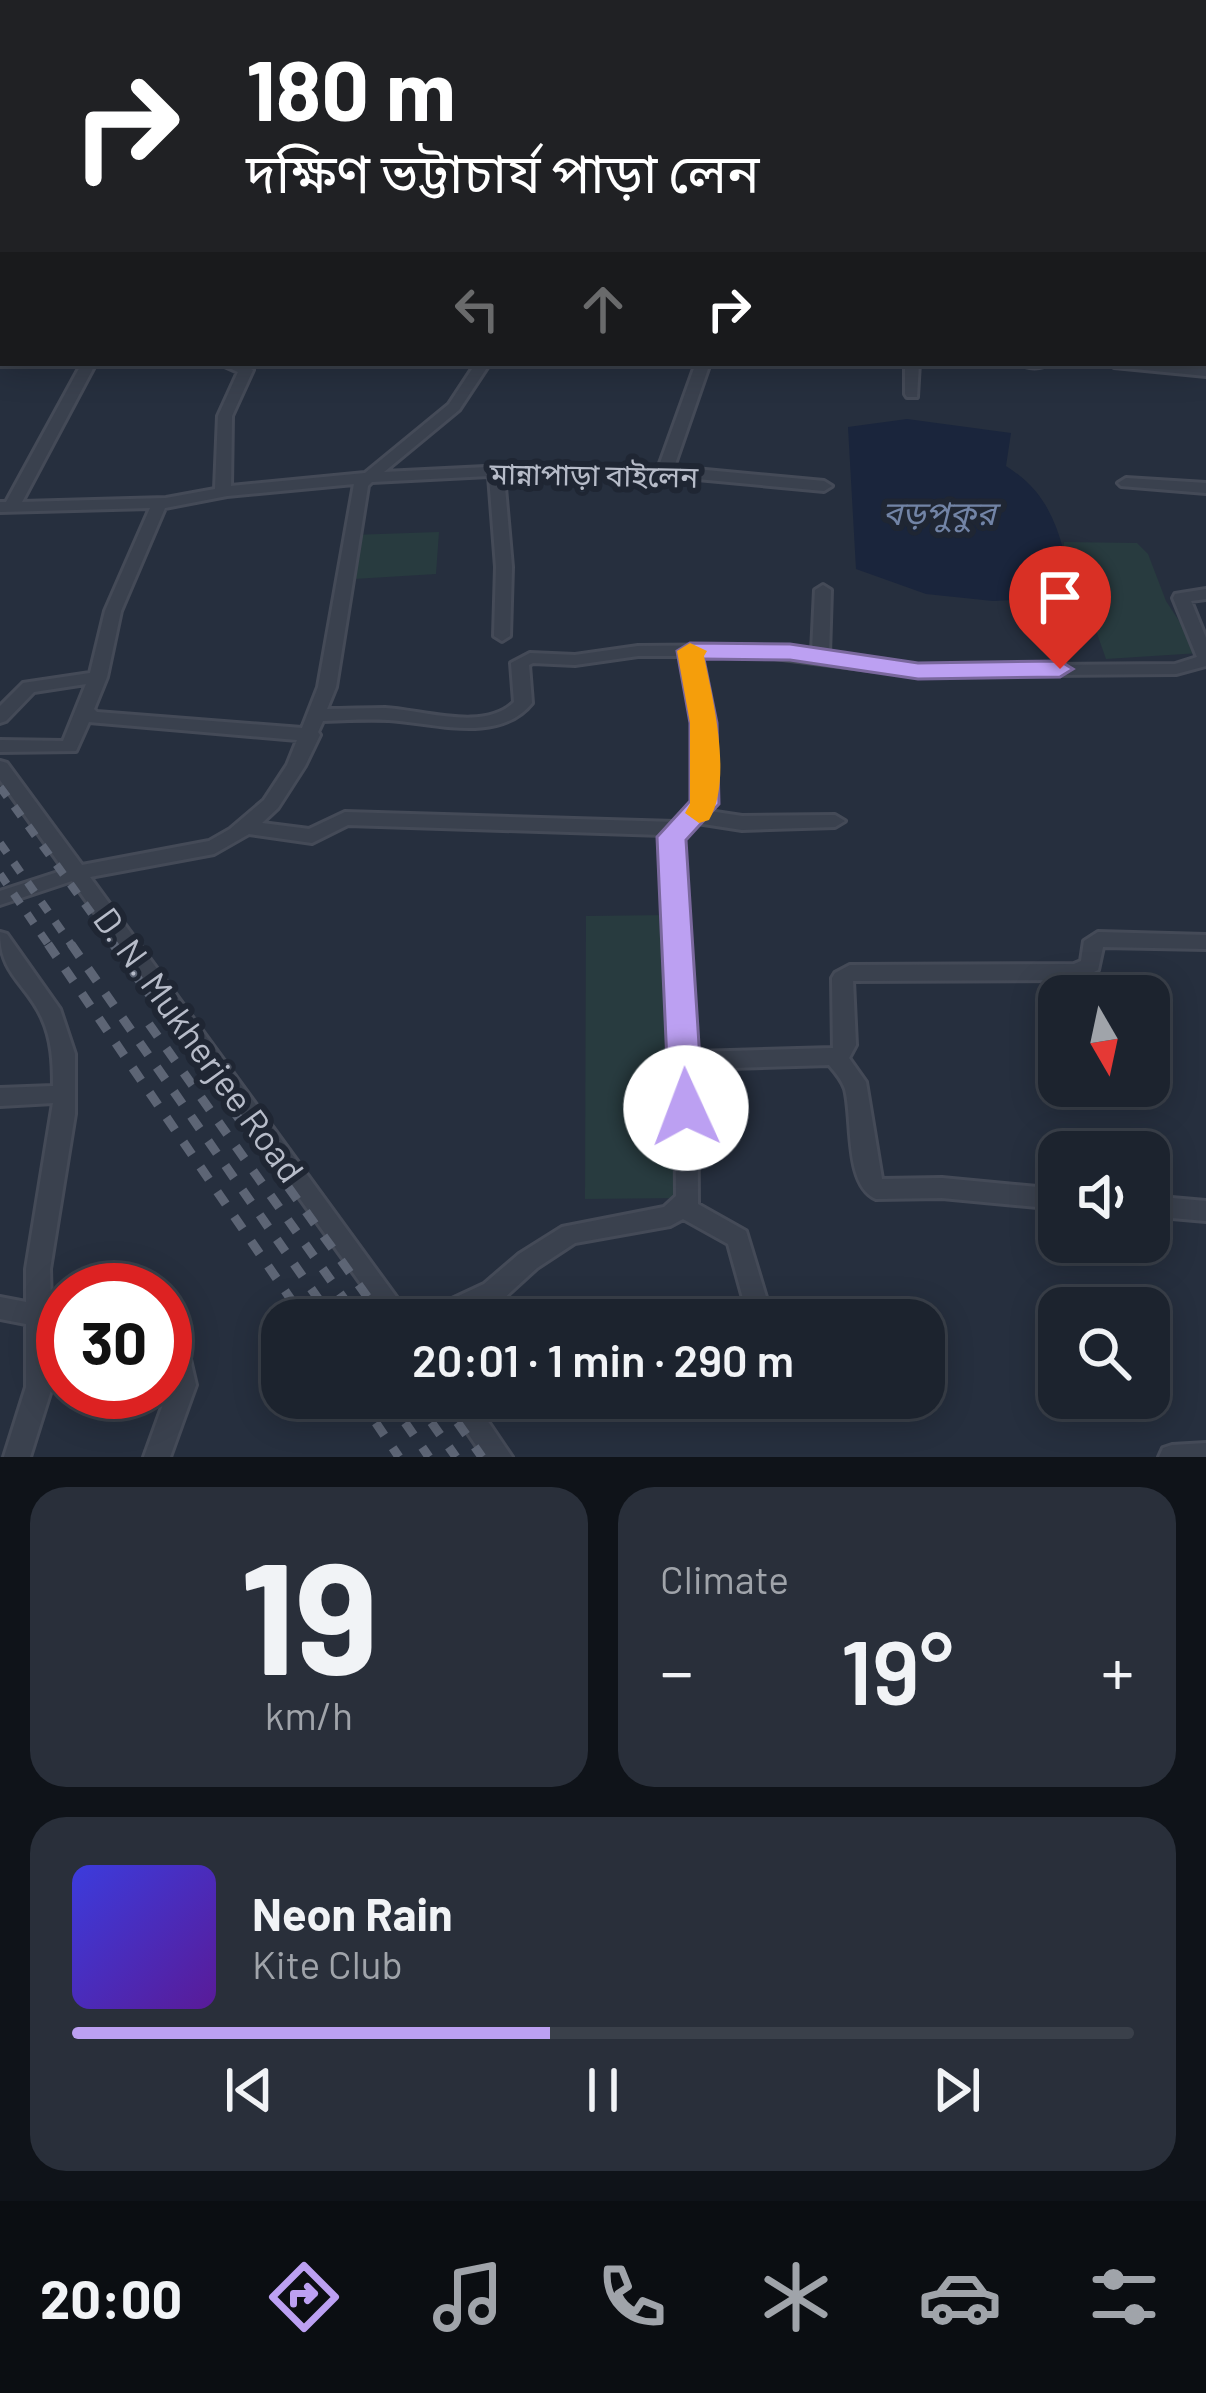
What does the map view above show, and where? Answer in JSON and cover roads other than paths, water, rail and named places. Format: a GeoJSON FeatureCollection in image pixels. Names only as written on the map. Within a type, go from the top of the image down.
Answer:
{"type":"FeatureCollection","features":[{"type":"Feature","properties":{"kind":"street"},"geometry":{"type":"LineString","coordinates":[[6,507],[87,366]]}},
{"type":"Feature","properties":{"kind":"street"},"geometry":{"type":"LineString","coordinates":[[223,492],[225,416],[246,370],[234,366]]}},
{"type":"Feature","properties":{"kind":"street"},"geometry":{"type":"LineString","coordinates":[[0,898],[76,873],[214,847],[247,827],[284,787],[314,725],[331,672],[355,502],[364,478],[451,410],[481,366]]}},
{"type":"Feature","properties":{"kind":"street"},"geometry":{"type":"LineString","coordinates":[[665,470],[702,366]]}},
{"type":"Feature","properties":{"kind":"street"},"geometry":{"type":"LineString","coordinates":[[912,366],[912,394]]}},
{"type":"Feature","properties":{"kind":"street"},"geometry":{"type":"LineString","coordinates":[[1145,366],[1206,372]]}},
{"type":"Feature","properties":{"kind":"street","name":"মান্নাপাড়া বাইলেন"},"geometry":{"type":"LineString","coordinates":[[6,507],[159,504],[223,492],[364,478],[496,471],[665,470],[824,486]]}},
{"type":"Feature","properties":{"kind":"street"},"geometry":{"type":"LineString","coordinates":[[496,471],[504,576],[502,636]]}},
{"type":"Feature","properties":{"kind":"street"},"geometry":{"type":"LineString","coordinates":[[1126,483],[1206,488]]}},
{"type":"Feature","properties":{"kind":"street"},"geometry":{"type":"LineString","coordinates":[[0,746],[70,747],[98,676],[113,611],[159,504]]}},
{"type":"Feature","properties":{"kind":"street"},"geometry":{"type":"LineString","coordinates":[[820,656],[823,590]]}},
{"type":"Feature","properties":{"kind":"street"},"geometry":{"type":"LineString","coordinates":[[85,710],[92,716],[314,725],[371,714],[490,722],[511,715],[523,703],[523,660],[690,651],[820,656],[918,671],[1176,669],[1206,659],[1181,598],[1206,594]]}},
{"type":"Feature","properties":{"kind":"street"},"geometry":{"type":"LineString","coordinates":[[478,1299],[570,1234],[658,1219],[683,1208],[688,1200],[686,1061],[671,844],[705,804],[704,723],[690,651]]}},
{"type":"Feature","properties":{"kind":"street"},"geometry":{"type":"LineString","coordinates":[[0,717],[29,687],[98,676]]}},
{"type":"Feature","properties":{"kind":"street","name":"D. N. Mukherjee Road"},"geometry":{"type":"LineString","coordinates":[[0,767],[386,1299]]}},
{"type":"Feature","properties":{"kind":"street"},"geometry":{"type":"LineString","coordinates":[[247,827],[312,836],[345,818],[835,820]]}},
{"type":"Feature","properties":{"kind":"street"},"geometry":{"type":"LineString","coordinates":[[0,939],[52,1015],[64,1054],[63,1094],[39,1263]]}},
{"type":"Feature","properties":{"kind":"street"},"geometry":{"type":"LineString","coordinates":[[686,1061],[836,1057],[845,1049],[842,985],[850,973],[1077,972],[1091,965],[1091,946],[1098,939],[1206,942]]}},
{"type":"Feature","properties":{"kind":"street"},"geometry":{"type":"LineString","coordinates":[[836,1057],[855,1082],[868,1177],[876,1189],[943,1188],[1038,1197]]}},
{"type":"Feature","properties":{"kind":"street"},"geometry":{"type":"LineString","coordinates":[[0,1097],[63,1094]]}},
{"type":"Feature","properties":{"kind":"street"},"geometry":{"type":"LineString","coordinates":[[683,1208],[738,1238],[755,1299]]}},
{"type":"Feature","properties":{"kind":"street"},"geometry":{"type":"LineString","coordinates":[[1170,1208],[1206,1211]]}},
{"type":"Feature","properties":{"kind":"street"},"geometry":{"type":"LineString","coordinates":[[0,1308],[36,1314]]}},
{"type":"Feature","properties":{"kind":"street"},"geometry":{"type":"LineString","coordinates":[[17,1457],[36,1403]]}},
{"type":"Feature","properties":{"kind":"street"},"geometry":{"type":"LineString","coordinates":[[157,1457],[170,1419]]}},
{"type":"Feature","properties":{"kind":"street"},"geometry":{"type":"LineString","coordinates":[[472,1419],[500,1457]]}},
{"type":"Feature","properties":{"kind":"street"},"geometry":{"type":"LineString","coordinates":[[1172,1457],[1206,1455]]}},
{"type":"Feature","properties":{"kind":"water","name":"বড়পুকুর"},"geometry":{"type":"Polygon","coordinates":[[[907,419],[1011,433],[1006,466],[1047,507],[1075,597],[993,601],[926,594],[856,569],[848,427],[907,419]]]}},
{"type":"Feature","properties":{"kind":"railway"},"geometry":{"type":"LineString","coordinates":[[0,787],[116,947]]}},
{"type":"Feature","properties":{"kind":"railway"},"geometry":{"type":"LineString","coordinates":[[0,843],[73,947]]}},
{"type":"Feature","properties":{"kind":"railway"},"geometry":{"type":"LineString","coordinates":[[0,874],[50,947]]}},
{"type":"Feature","properties":{"kind":"railway"},"geometry":{"type":"LineString","coordinates":[[48,944],[291,1299]]}},
{"type":"Feature","properties":{"kind":"railway"},"geometry":{"type":"LineString","coordinates":[[71,944],[318,1299]]}},
{"type":"Feature","properties":{"kind":"railway"},"geometry":{"type":"LineString","coordinates":[[113,944],[369,1299]]}},
{"type":"Feature","properties":{"kind":"railway"},"geometry":{"type":"LineString","coordinates":[[149,1024],[344,1299]]}},
{"type":"Feature","properties":{"kind":"railway"},"geometry":{"type":"LineString","coordinates":[[373,1419],[399,1457]]}},
{"type":"Feature","properties":{"kind":"railway"},"geometry":{"type":"LineString","coordinates":[[403,1419],[429,1457]]}},
{"type":"Feature","properties":{"kind":"railway"},"geometry":{"type":"LineString","coordinates":[[429,1419],[456,1457]]}},
{"type":"Feature","properties":{"kind":"railway"},"geometry":{"type":"LineString","coordinates":[[455,1419],[482,1457]]}}]}
